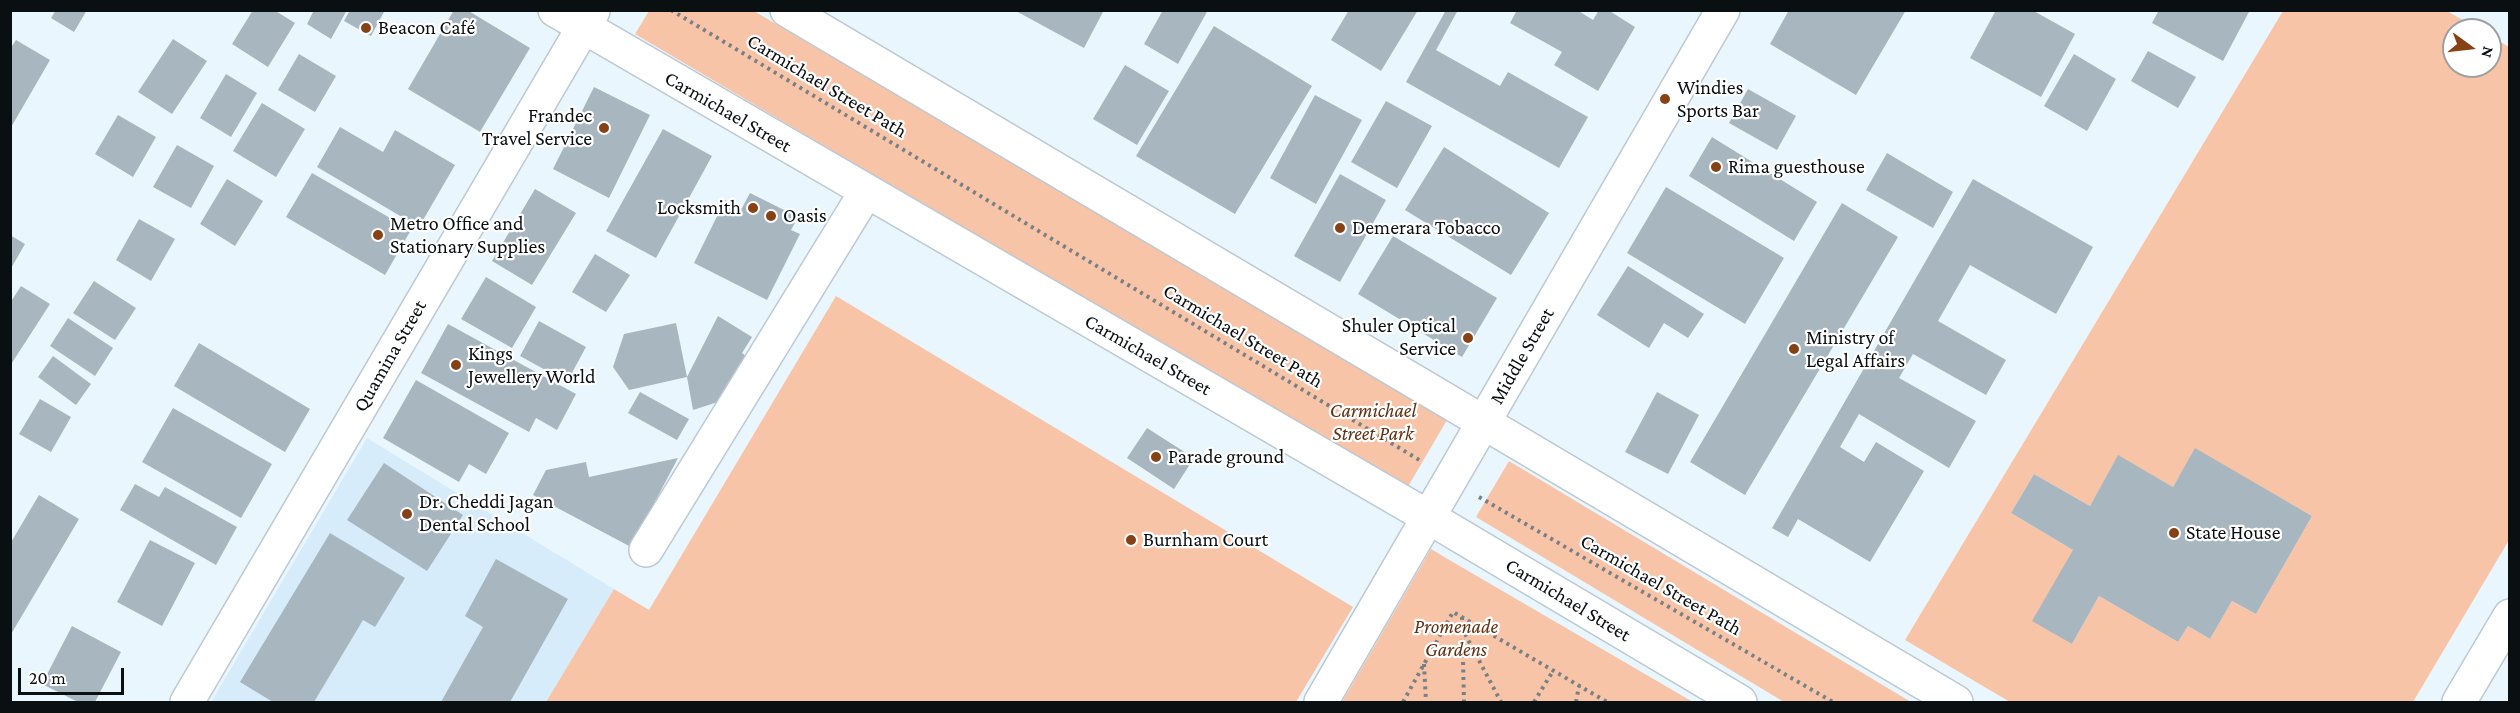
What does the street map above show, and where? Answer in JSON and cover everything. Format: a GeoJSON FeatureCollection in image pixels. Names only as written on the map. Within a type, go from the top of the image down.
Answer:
{"type":"FeatureCollection","features":[{"type":"Feature","properties":{"kind":"street","name":"Carmichael Street"},"geometry":{"type":"LineString","coordinates":[[555,10],[588,19],[866,192],[1430,519],[1740,702]]}},
{"type":"Feature","properties":{"kind":"street"},"geometry":{"type":"LineString","coordinates":[[787,10],[1956,702]]}},
{"type":"Feature","properties":{"kind":"street","name":"Middle Street"},"geometry":{"type":"LineString","coordinates":[[1321,702],[1430,519],[1449,480],[1723,10]]}},
{"type":"Feature","properties":{"kind":"street","name":"Quamina Street"},"geometry":{"type":"LineString","coordinates":[[188,702],[588,19]]}},
{"type":"Feature","properties":{"kind":"street"},"geometry":{"type":"LineString","coordinates":[[646,550],[866,192]]}},
{"type":"Feature","properties":{"kind":"street"},"geometry":{"type":"LineString","coordinates":[[2459,702],[2510,616]]}},
{"type":"Feature","properties":{"kind":"path","name":"Carmichael Street Path"},"geometry":{"type":"LineString","coordinates":[[671,10],[1423,462],[1449,480],[1833,702]]}},
{"type":"Feature","properties":{"kind":"path"},"geometry":{"type":"LineString","coordinates":[[1403,702],[1454,612],[1607,702]]}},
{"type":"Feature","properties":{"kind":"path"},"geometry":{"type":"LineString","coordinates":[[1461,616],[1464,632],[1464,702]]}},
{"type":"Feature","properties":{"kind":"path"},"geometry":{"type":"LineString","coordinates":[[1464,632],[1501,702]]}},
{"type":"Feature","properties":{"kind":"path"},"geometry":{"type":"LineString","coordinates":[[1424,663],[1426,702]]}},
{"type":"Feature","properties":{"kind":"path"},"geometry":{"type":"LineString","coordinates":[[1534,702],[1553,671]]}},
{"type":"Feature","properties":{"kind":"path"},"geometry":{"type":"LineString","coordinates":[[1576,702],[1579,686]]}},
{"type":"Feature","properties":{"kind":"shaded area","name":"Dr. Cheddi Jagan Dental School"},"geometry":{"type":"Polygon","coordinates":[[[367,438],[614,589],[546,702],[211,702],[367,438]]]}},
{"type":"Feature","properties":{"kind":"green space","name":"Carmichael Street Park"},"geometry":{"type":"Polygon","coordinates":[[[649,11],[754,11],[1447,420],[1406,490],[635,34],[649,11]]]}},
{"type":"Feature","properties":{"kind":"green space"},"geometry":{"type":"Polygon","coordinates":[[[2283,11],[2447,11],[2459,18],[2442,18],[2442,78],[2502,78],[2502,43],[2509,47],[2509,540],[2413,702],[2010,702],[1905,640],[2283,11]],[[2195,449],[2173,487],[2118,456],[2090,506],[2034,474],[2011,513],[2073,550],[2072,644],[2099,596],[2178,642],[2188,626],[2210,639],[2232,601],[2256,614],[2312,516],[2195,449]]]}},
{"type":"Feature","properties":{"kind":"green space"},"geometry":{"type":"Polygon","coordinates":[[[836,296],[1353,607],[1296,702],[546,702],[614,589],[649,610],[836,296]]]}},
{"type":"Feature","properties":{"kind":"green space"},"geometry":{"type":"Polygon","coordinates":[[[1509,461],[1911,702],[1784,702],[1476,517],[1509,461]]]}},
{"type":"Feature","properties":{"kind":"green space","name":"Promenade Gardens"},"geometry":{"type":"Polygon","coordinates":[[[1431,549],[1446,558],[1693,702],[1342,702],[1431,549]]]}},
{"type":"Feature","properties":{"kind":"building"},"geometry":{"type":"Polygon","coordinates":[[[56,10],[87,10],[74,32],[51,18],[56,10]]]}},
{"type":"Feature","properties":{"kind":"building"},"geometry":{"type":"Polygon","coordinates":[[[253,10],[274,10],[295,23],[268,67],[232,44],[253,10]]]}},
{"type":"Feature","properties":{"kind":"building"},"geometry":{"type":"Polygon","coordinates":[[[314,10],[347,10],[331,39],[307,24],[314,10]]]}},
{"type":"Feature","properties":{"kind":"building","name":"Beacon Café"},"geometry":{"type":"Polygon","coordinates":[[[350,10],[385,10],[371,36],[344,21],[350,10]]]}},
{"type":"Feature","properties":{"kind":"building"},"geometry":{"type":"Polygon","coordinates":[[[454,10],[467,10],[530,48],[480,132],[408,89],[454,10]]]}},
{"type":"Feature","properties":{"kind":"building"},"geometry":{"type":"Polygon","coordinates":[[[1014,10],[1104,10],[1084,48],[1014,10]]]}},
{"type":"Feature","properties":{"kind":"building"},"geometry":{"type":"Polygon","coordinates":[[[1163,10],[1208,10],[1178,64],[1144,44],[1163,10]]]}},
{"type":"Feature","properties":{"kind":"building"},"geometry":{"type":"Polygon","coordinates":[[[1349,10],[1418,10],[1381,71],[1331,40],[1349,10]]]}},
{"type":"Feature","properties":{"kind":"building"},"geometry":{"type":"Polygon","coordinates":[[[1446,10],[1458,10],[1436,50],[1500,86],[1508,72],[1588,117],[1559,168],[1406,82],[1446,10]]]}},
{"type":"Feature","properties":{"kind":"building"},"geometry":{"type":"Polygon","coordinates":[[[1517,10],[1577,10],[1593,20],[1599,10],[1608,10],[1635,27],[1598,91],[1554,65],[1562,52],[1510,23],[1517,10]]]}},
{"type":"Feature","properties":{"kind":"building"},"geometry":{"type":"Polygon","coordinates":[[[1789,10],[1906,10],[1856,95],[1770,44],[1789,10]]]}},
{"type":"Feature","properties":{"kind":"building"},"geometry":{"type":"Polygon","coordinates":[[[1996,10],[2032,10],[2075,34],[2041,97],[1970,58],[1996,10]]]}},
{"type":"Feature","properties":{"kind":"building"},"geometry":{"type":"Polygon","coordinates":[[[2159,10],[2250,10],[2223,61],[2152,23],[2159,10]]]}},
{"type":"Feature","properties":{"kind":"building"},"geometry":{"type":"Polygon","coordinates":[[[1214,26],[1312,86],[1235,214],[1136,156],[1214,26]]]}},
{"type":"Feature","properties":{"kind":"building"},"geometry":{"type":"Polygon","coordinates":[[[173,39],[207,61],[172,114],[138,92],[173,39]]]}},
{"type":"Feature","properties":{"kind":"building"},"geometry":{"type":"Polygon","coordinates":[[[16,40],[50,60],[10,129],[10,49],[16,40]]]}},
{"type":"Feature","properties":{"kind":"building"},"geometry":{"type":"Polygon","coordinates":[[[2148,51],[2196,77],[2178,108],[2131,81],[2148,51]]]}},
{"type":"Feature","properties":{"kind":"building"},"geometry":{"type":"Polygon","coordinates":[[[299,54],[336,76],[315,112],[278,90],[299,54]]]}},
{"type":"Feature","properties":{"kind":"building"},"geometry":{"type":"Polygon","coordinates":[[[2074,54],[2116,79],[2087,131],[2044,106],[2074,54]]]}},
{"type":"Feature","properties":{"kind":"building"},"geometry":{"type":"Polygon","coordinates":[[[1125,65],[1169,91],[1137,145],[1093,119],[1125,65]]]}},
{"type":"Feature","properties":{"kind":"building"},"geometry":{"type":"Polygon","coordinates":[[[226,74],[257,93],[231,137],[200,118],[226,74]]]}},
{"type":"Feature","properties":{"kind":"building"},"geometry":{"type":"Polygon","coordinates":[[[594,87],[650,115],[609,198],[553,169],[594,87]]]}},
{"type":"Feature","properties":{"kind":"building"},"geometry":{"type":"Polygon","coordinates":[[[1748,89],[1796,116],[1777,150],[1729,123],[1748,89]]]}},
{"type":"Feature","properties":{"kind":"building"},"geometry":{"type":"Polygon","coordinates":[[[1315,95],[1362,120],[1316,204],[1270,178],[1315,95]]]}},
{"type":"Feature","properties":{"kind":"building"},"geometry":{"type":"Polygon","coordinates":[[[1386,101],[1432,126],[1397,188],[1351,162],[1386,101]]]}},
{"type":"Feature","properties":{"kind":"building"},"geometry":{"type":"Polygon","coordinates":[[[262,103],[305,129],[276,177],[233,151],[262,103]]]}},
{"type":"Feature","properties":{"kind":"building"},"geometry":{"type":"Polygon","coordinates":[[[118,115],[156,137],[133,177],[95,154],[118,115]]]}},
{"type":"Feature","properties":{"kind":"building"},"geometry":{"type":"Polygon","coordinates":[[[340,127],[383,152],[395,130],[455,165],[419,227],[317,167],[340,127]]]}},
{"type":"Feature","properties":{"kind":"building"},"geometry":{"type":"Polygon","coordinates":[[[663,129],[712,156],[656,258],[606,231],[663,129]]]}},
{"type":"Feature","properties":{"kind":"building"},"geometry":{"type":"Polygon","coordinates":[[[1712,137],[1817,202],[1794,241],[1689,176],[1712,137]]]}},
{"type":"Feature","properties":{"kind":"building"},"geometry":{"type":"Polygon","coordinates":[[[177,145],[214,166],[191,208],[153,187],[177,145]]]}},
{"type":"Feature","properties":{"kind":"building"},"geometry":{"type":"Polygon","coordinates":[[[1444,147],[1549,213],[1511,275],[1405,210],[1444,147]]]}},
{"type":"Feature","properties":{"kind":"building"},"geometry":{"type":"Polygon","coordinates":[[[1887,153],[1953,192],[1933,228],[1866,190],[1887,153]]]}},
{"type":"Feature","properties":{"kind":"building"},"geometry":{"type":"Polygon","coordinates":[[[312,173],[411,230],[385,275],[286,217],[312,173]]]}},
{"type":"Feature","properties":{"kind":"building","name":"Demerara Tobacco"},"geometry":{"type":"Polygon","coordinates":[[[1340,174],[1386,200],[1340,282],[1294,256],[1340,174]]]}},
{"type":"Feature","properties":{"kind":"building"},"geometry":{"type":"Polygon","coordinates":[[[227,179],[263,201],[235,246],[200,224],[227,179]]]}},
{"type":"Feature","properties":{"kind":"building"},"geometry":{"type":"Polygon","coordinates":[[[1973,179],[2093,247],[2056,314],[1970,265],[1938,321],[2006,360],[1986,395],[1913,354],[1899,378],[1976,421],[1949,468],[1859,414],[1840,447],[1864,462],[1876,442],[1924,471],[1870,562],[1798,519],[1788,537],[1772,528],[1973,179]]]}},
{"type":"Feature","properties":{"kind":"building"},"geometry":{"type":"Polygon","coordinates":[[[1666,187],[1784,258],[1745,324],[1627,253],[1666,187]]]}},
{"type":"Feature","properties":{"kind":"building"},"geometry":{"type":"Polygon","coordinates":[[[535,189],[576,213],[532,285],[492,261],[535,189]]]}},
{"type":"Feature","properties":{"kind":"building"},"geometry":{"type":"Polygon","coordinates":[[[750,193],[798,217],[791,230],[800,234],[767,300],[694,263],[725,200],[742,208],[750,193]]]}},
{"type":"Feature","properties":{"kind":"building","name":"Ministry of Legal Affairs"},"geometry":{"type":"Polygon","coordinates":[[[1842,203],[1898,237],[1745,495],[1690,462],[1842,203]]]}},
{"type":"Feature","properties":{"kind":"building"},"geometry":{"type":"Polygon","coordinates":[[[139,219],[175,239],[151,281],[116,260],[139,219]]]}},
{"type":"Feature","properties":{"kind":"building"},"geometry":{"type":"Polygon","coordinates":[[[10,235],[25,244],[10,270],[10,235]]]}},
{"type":"Feature","properties":{"kind":"building"},"geometry":{"type":"Polygon","coordinates":[[[1393,236],[1497,298],[1462,357],[1358,294],[1393,236]]]}},
{"type":"Feature","properties":{"kind":"building"},"geometry":{"type":"Polygon","coordinates":[[[595,254],[630,275],[606,312],[572,292],[595,254]]]}},
{"type":"Feature","properties":{"kind":"building"},"geometry":{"type":"Polygon","coordinates":[[[1628,266],[1704,314],[1688,338],[1664,323],[1649,348],[1597,315],[1628,266]]]}},
{"type":"Feature","properties":{"kind":"building"},"geometry":{"type":"Polygon","coordinates":[[[486,277],[536,307],[512,348],[461,319],[486,277]]]}},
{"type":"Feature","properties":{"kind":"building"},"geometry":{"type":"Polygon","coordinates":[[[94,281],[136,308],[115,340],[73,313],[94,281]]]}},
{"type":"Feature","properties":{"kind":"building"},"geometry":{"type":"Polygon","coordinates":[[[21,286],[50,304],[10,366],[10,303],[21,286]]]}},
{"type":"Feature","properties":{"kind":"building"},"geometry":{"type":"Polygon","coordinates":[[[718,316],[752,337],[742,353],[750,359],[724,400],[693,410],[687,377],[718,316]]]}},
{"type":"Feature","properties":{"kind":"building"},"geometry":{"type":"Polygon","coordinates":[[[68,318],[113,348],[95,376],[50,346],[68,318]]]}},
{"type":"Feature","properties":{"kind":"building"},"geometry":{"type":"Polygon","coordinates":[[[539,321],[586,347],[567,382],[520,356],[539,321]]]}},
{"type":"Feature","properties":{"kind":"building"},"geometry":{"type":"Polygon","coordinates":[[[676,323],[687,377],[629,390],[613,367],[624,334],[676,323]]]}},
{"type":"Feature","properties":{"kind":"building"},"geometry":{"type":"Polygon","coordinates":[[[448,324],[576,394],[557,430],[536,418],[529,432],[421,373],[448,324]]]}},
{"type":"Feature","properties":{"kind":"building"},"geometry":{"type":"Polygon","coordinates":[[[199,343],[310,409],[285,452],[174,386],[199,343]]]}},
{"type":"Feature","properties":{"kind":"building"},"geometry":{"type":"Polygon","coordinates":[[[53,356],[91,384],[76,405],[38,377],[53,356]]]}},
{"type":"Feature","properties":{"kind":"building"},"geometry":{"type":"Polygon","coordinates":[[[416,380],[509,433],[486,474],[469,464],[459,482],[383,438],[416,380]]]}},
{"type":"Feature","properties":{"kind":"building"},"geometry":{"type":"Polygon","coordinates":[[[640,392],[689,419],[677,440],[628,413],[640,392]]]}},
{"type":"Feature","properties":{"kind":"building"},"geometry":{"type":"Polygon","coordinates":[[[1657,392],[1699,415],[1668,474],[1625,452],[1657,392]]]}},
{"type":"Feature","properties":{"kind":"building"},"geometry":{"type":"Polygon","coordinates":[[[40,399],[71,417],[51,452],[19,434],[40,399]]]}},
{"type":"Feature","properties":{"kind":"building"},"geometry":{"type":"Polygon","coordinates":[[[173,408],[272,464],[241,518],[142,462],[173,408]]]}},
{"type":"Feature","properties":{"kind":"building"},"geometry":{"type":"Polygon","coordinates":[[[1147,428],[1194,458],[1174,489],[1127,458],[1147,428]]]}},
{"type":"Feature","properties":{"kind":"building","name":"State House"},"geometry":{"type":"Polygon","coordinates":[[[2195,448],[2312,516],[2256,614],[2232,601],[2210,639],[2188,626],[2178,642],[2099,596],[2072,644],[2032,621],[2073,550],[2011,513],[2034,474],[2090,506],[2118,455],[2173,487],[2195,448]]]}},
{"type":"Feature","properties":{"kind":"building"},"geometry":{"type":"Polygon","coordinates":[[[678,458],[631,547],[533,495],[546,470],[586,462],[589,477],[678,458]]]}},
{"type":"Feature","properties":{"kind":"building"},"geometry":{"type":"Polygon","coordinates":[[[384,463],[463,515],[427,571],[347,520],[384,463]]]}},
{"type":"Feature","properties":{"kind":"building"},"geometry":{"type":"Polygon","coordinates":[[[135,484],[159,497],[165,487],[237,527],[216,565],[120,510],[135,484]]]}},
{"type":"Feature","properties":{"kind":"building"},"geometry":{"type":"Polygon","coordinates":[[[39,495],[79,519],[10,636],[10,544],[39,495]]]}},
{"type":"Feature","properties":{"kind":"building"},"geometry":{"type":"Polygon","coordinates":[[[330,533],[405,578],[375,627],[363,620],[314,702],[273,702],[240,682],[330,533]]]}},
{"type":"Feature","properties":{"kind":"building"},"geometry":{"type":"Polygon","coordinates":[[[150,540],[195,563],[162,626],[117,602],[150,540]]]}},
{"type":"Feature","properties":{"kind":"building"},"geometry":{"type":"Polygon","coordinates":[[[496,559],[568,599],[510,702],[441,702],[483,627],[465,616],[496,559]]]}},
{"type":"Feature","properties":{"kind":"building"},"geometry":{"type":"Polygon","coordinates":[[[72,626],[121,652],[95,702],[78,702],[42,684],[72,626]]]}},
{"type":"Feature","properties":{"kind":"place","name":"Beacon Café"},"geometry":{"type":"Point","coordinates":[366,28]}},
{"type":"Feature","properties":{"kind":"place","name":"Windies Sports Bar"},"geometry":{"type":"Point","coordinates":[1665,99]}},
{"type":"Feature","properties":{"kind":"place","name":"Frandec Travel Service"},"geometry":{"type":"Point","coordinates":[604,128]}},
{"type":"Feature","properties":{"kind":"place","name":"Rima guesthouse"},"geometry":{"type":"Point","coordinates":[1716,167]}},
{"type":"Feature","properties":{"kind":"place","name":"Locksmith"},"geometry":{"type":"Point","coordinates":[753,208]}},
{"type":"Feature","properties":{"kind":"place","name":"Oasis"},"geometry":{"type":"Point","coordinates":[771,216]}},
{"type":"Feature","properties":{"kind":"place","name":"Demerara Tobacco"},"geometry":{"type":"Point","coordinates":[1340,228]}},
{"type":"Feature","properties":{"kind":"place","name":"Metro Office and Stationary Supplies"},"geometry":{"type":"Point","coordinates":[378,235]}},
{"type":"Feature","properties":{"kind":"place","name":"Shuler Optical Service"},"geometry":{"type":"Point","coordinates":[1468,338]}},
{"type":"Feature","properties":{"kind":"place","name":"Ministry of Legal Affairs"},"geometry":{"type":"Point","coordinates":[1794,349]}},
{"type":"Feature","properties":{"kind":"place","name":"Kings Jewellery World"},"geometry":{"type":"Point","coordinates":[456,365]}},
{"type":"Feature","properties":{"kind":"place","name":"Parade ground"},"geometry":{"type":"Point","coordinates":[1156,457]}},
{"type":"Feature","properties":{"kind":"place","name":"Dr. Cheddi Jagan Dental School"},"geometry":{"type":"Point","coordinates":[407,514]}},
{"type":"Feature","properties":{"kind":"place","name":"State House"},"geometry":{"type":"Point","coordinates":[2174,533]}},
{"type":"Feature","properties":{"kind":"place","name":"Burnham Court"},"geometry":{"type":"Point","coordinates":[1131,540]}}]}
